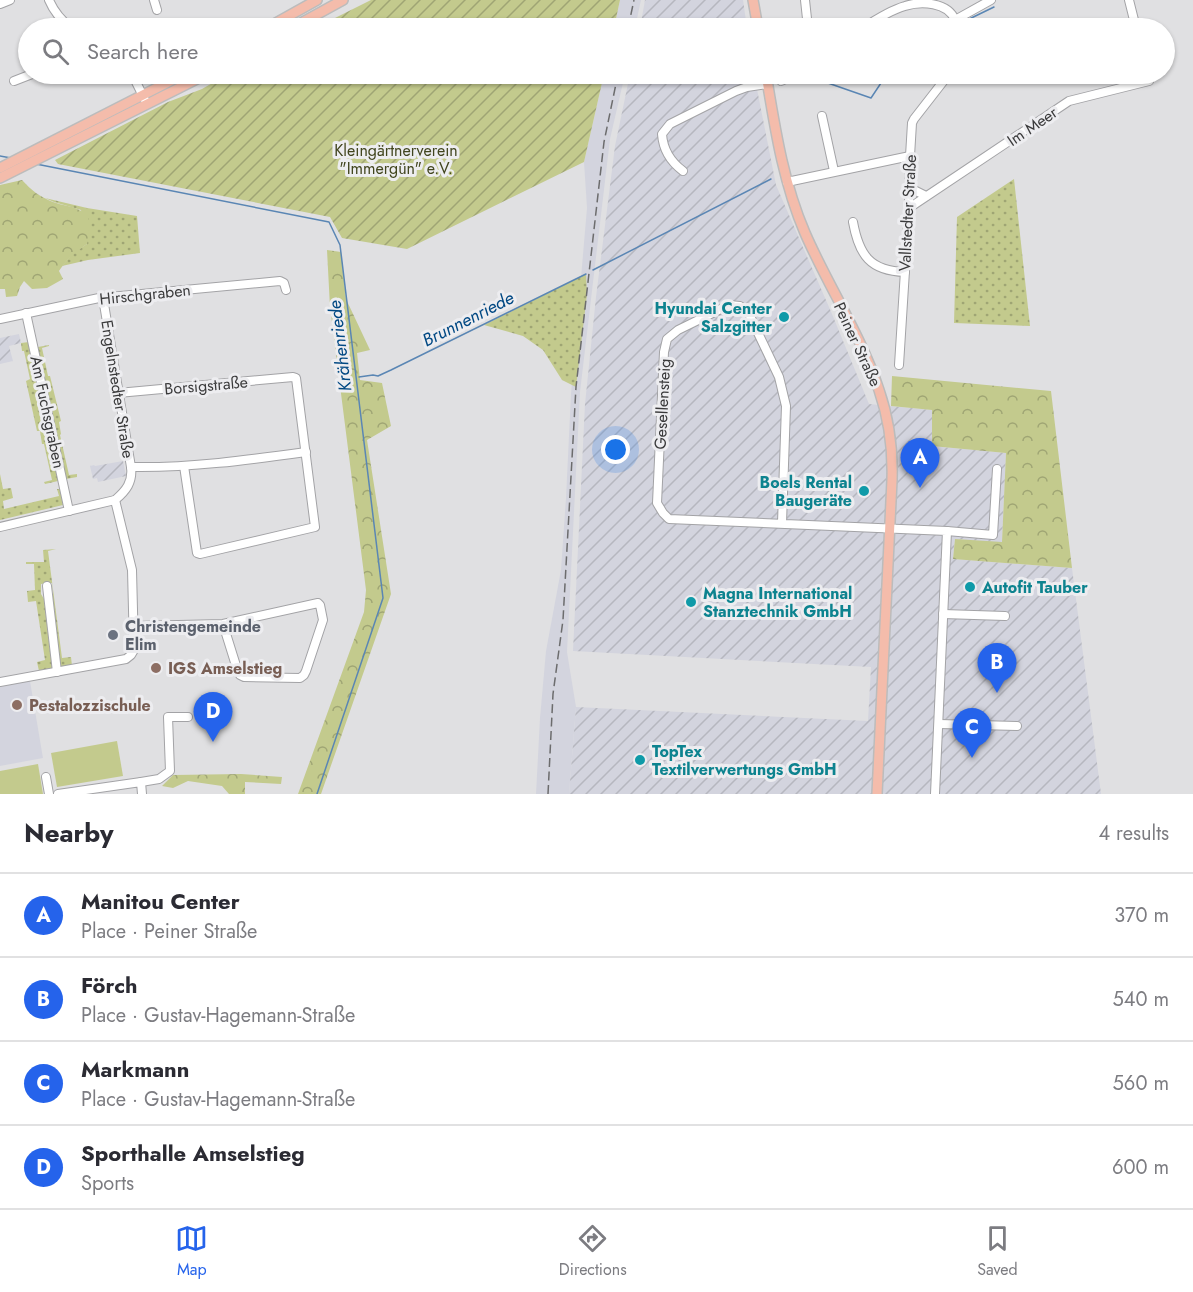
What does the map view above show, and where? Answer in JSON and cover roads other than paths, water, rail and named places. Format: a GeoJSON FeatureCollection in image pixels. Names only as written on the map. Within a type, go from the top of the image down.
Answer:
{"type":"FeatureCollection","features":[{"type":"Feature","properties":{"kind":"main road"},"geometry":{"type":"LineString","coordinates":[[285,18],[317,0]]}},
{"type":"Feature","properties":{"kind":"main road"},"geometry":{"type":"LineString","coordinates":[[310,18],[343,0]]}},
{"type":"Feature","properties":{"kind":"main road"},"geometry":{"type":"LineString","coordinates":[[753,0],[756,18]]}},
{"type":"Feature","properties":{"kind":"main road"},"geometry":{"type":"LineString","coordinates":[[0,168],[164,84]]}},
{"type":"Feature","properties":{"kind":"main road"},"geometry":{"type":"LineString","coordinates":[[0,178],[187,84]]}},
{"type":"Feature","properties":{"kind":"main road","name":"Peiner Straße"},"geometry":{"type":"LineString","coordinates":[[768,84],[787,182],[805,232],[879,390],[888,421],[893,462],[877,794]]}},
{"type":"Feature","properties":{"kind":"street"},"geometry":{"type":"LineString","coordinates":[[0,4],[9,0]]}},
{"type":"Feature","properties":{"kind":"street"},"geometry":{"type":"LineString","coordinates":[[49,0],[59,18]]}},
{"type":"Feature","properties":{"kind":"street"},"geometry":{"type":"LineString","coordinates":[[154,0],[157,10]]}},
{"type":"Feature","properties":{"kind":"street"},"geometry":{"type":"LineString","coordinates":[[805,0],[807,18]]}},
{"type":"Feature","properties":{"kind":"street"},"geometry":{"type":"LineString","coordinates":[[965,18],[991,0]]}},
{"type":"Feature","properties":{"kind":"street"},"geometry":{"type":"LineString","coordinates":[[1129,0],[1134,18]]}},
{"type":"Feature","properties":{"kind":"street"},"geometry":{"type":"LineString","coordinates":[[881,18],[901,7],[930,4],[948,10],[954,18]]}},
{"type":"Feature","properties":{"kind":"street"},"geometry":{"type":"LineString","coordinates":[[14,81],[18,79]]}},
{"type":"Feature","properties":{"kind":"street"},"geometry":{"type":"LineString","coordinates":[[137,84],[147,104]]}},
{"type":"Feature","properties":{"kind":"street"},"geometry":{"type":"LineString","coordinates":[[682,171],[672,164],[662,141],[662,134],[670,124],[736,91],[768,84]]}},
{"type":"Feature","properties":{"kind":"street","name":"Vallstedter Straße"},"geometry":{"type":"LineString","coordinates":[[899,365],[912,123],[941,84]]}},
{"type":"Feature","properties":{"kind":"street","name":"Im Meer"},"geometry":{"type":"LineString","coordinates":[[909,208],[1069,101],[1125,84]]}},
{"type":"Feature","properties":{"kind":"street"},"geometry":{"type":"LineString","coordinates":[[822,116],[834,171]]}},
{"type":"Feature","properties":{"kind":"street"},"geometry":{"type":"LineString","coordinates":[[787,182],[909,156]]}},
{"type":"Feature","properties":{"kind":"street"},"geometry":{"type":"LineString","coordinates":[[910,188],[926,196]]}},
{"type":"Feature","properties":{"kind":"street"},"geometry":{"type":"LineString","coordinates":[[853,222],[855,235],[866,257],[878,267],[905,272]]}},
{"type":"Feature","properties":{"kind":"street","name":"Hirschgraben"},"geometry":{"type":"LineString","coordinates":[[0,319],[99,298],[280,281],[284,283],[286,290]]}},
{"type":"Feature","properties":{"kind":"street","name":"Engelnstedter Straße"},"geometry":{"type":"LineString","coordinates":[[102,299],[132,475],[128,486],[115,500]]}},
{"type":"Feature","properties":{"kind":"street","name":"Gesellensteig"},"geometry":{"type":"LineString","coordinates":[[782,523],[786,406],[779,377],[749,314],[740,306],[729,305],[678,330],[667,339],[664,352],[657,503],[669,519],[889,528],[993,535],[997,469]]}},
{"type":"Feature","properties":{"kind":"street","name":"Am Fuchsgraben"},"geometry":{"type":"LineString","coordinates":[[26,313],[69,511]]}},
{"type":"Feature","properties":{"kind":"street","name":"Borsigstraße"},"geometry":{"type":"LineString","coordinates":[[118,393],[293,377],[298,381],[306,452]]}},
{"type":"Feature","properties":{"kind":"street"},"geometry":{"type":"LineString","coordinates":[[131,467],[184,466],[306,452],[315,527],[201,554],[197,553],[184,466]]}},
{"type":"Feature","properties":{"kind":"street"},"geometry":{"type":"LineString","coordinates":[[0,527],[115,500],[132,570],[134,650],[126,659],[0,682]]}},
{"type":"Feature","properties":{"kind":"street"},"geometry":{"type":"LineString","coordinates":[[935,794],[947,531]]}},
{"type":"Feature","properties":{"kind":"street"},"geometry":{"type":"LineString","coordinates":[[47,586],[57,672]]}},
{"type":"Feature","properties":{"kind":"street"},"geometry":{"type":"LineString","coordinates":[[133,626],[223,624],[318,603],[323,620],[306,671],[300,678],[240,675],[223,624]]}},
{"type":"Feature","properties":{"kind":"street"},"geometry":{"type":"LineString","coordinates":[[943,614],[1005,616]]}},
{"type":"Feature","properties":{"kind":"street"},"geometry":{"type":"LineString","coordinates":[[58,794],[159,779],[170,771],[168,717],[188,717]]}},
{"type":"Feature","properties":{"kind":"street"},"geometry":{"type":"LineString","coordinates":[[939,724],[1017,726]]}},
{"type":"Feature","properties":{"kind":"street"},"geometry":{"type":"LineString","coordinates":[[46,777],[49,794]]}},
{"type":"Feature","properties":{"kind":"street"},"geometry":{"type":"LineString","coordinates":[[141,782],[142,794]]}},
{"type":"Feature","properties":{"kind":"waterway","name":"Brunnenriede"},"geometry":{"type":"LineString","coordinates":[[971,18],[994,7]]}},
{"type":"Feature","properties":{"kind":"waterway","name":"Brunnenriede"},"geometry":{"type":"LineString","coordinates":[[831,84],[871,98],[880,84]]}},
{"type":"Feature","properties":{"kind":"waterway","name":"Krähenriede"},"geometry":{"type":"LineString","coordinates":[[0,156],[11,158]]}},
{"type":"Feature","properties":{"kind":"waterway","name":"Krähenriede"},"geometry":{"type":"LineString","coordinates":[[36,164],[329,222],[340,245],[383,598],[317,794]]}},
{"type":"Feature","properties":{"kind":"waterway","name":"Brunnenriede"},"geometry":{"type":"LineString","coordinates":[[593,270],[771,179]]}},
{"type":"Feature","properties":{"kind":"waterway","name":"Brunnenriede"},"geometry":{"type":"LineString","coordinates":[[359,377],[378,376],[586,274]]}},
{"type":"Feature","properties":{"kind":"railway"},"geometry":{"type":"LineString","coordinates":[[630,18],[634,0]]}},
{"type":"Feature","properties":{"kind":"railway"},"geometry":{"type":"LineString","coordinates":[[548,794],[553,694],[563,620],[576,387],[604,142],[616,84]]}},
{"type":"Feature","properties":{"kind":"place","name":"Hyundai Center Salzgitter"},"geometry":{"type":"Point","coordinates":[784,317]}},
{"type":"Feature","properties":{"kind":"place","name":"Manitou Center"},"geometry":{"type":"Point","coordinates":[920,488]}},
{"type":"Feature","properties":{"kind":"place","name":"Boels Rental Baugeräte"},"geometry":{"type":"Point","coordinates":[864,491]}},
{"type":"Feature","properties":{"kind":"place","name":"Autofit Tauber"},"geometry":{"type":"Point","coordinates":[970,587]}},
{"type":"Feature","properties":{"kind":"place","name":"Magna International Stanztechnik GmbH"},"geometry":{"type":"Point","coordinates":[691,602]}},
{"type":"Feature","properties":{"kind":"place","name":"Christengemeinde Elim"},"geometry":{"type":"Point","coordinates":[113,635]}},
{"type":"Feature","properties":{"kind":"place","name":"IGS Amselstieg"},"geometry":{"type":"Point","coordinates":[156,668]}},
{"type":"Feature","properties":{"kind":"place","name":"Förch"},"geometry":{"type":"Point","coordinates":[997,693]}},
{"type":"Feature","properties":{"kind":"place","name":"Pestalozzischule"},"geometry":{"type":"Point","coordinates":[17,705]}},
{"type":"Feature","properties":{"kind":"place","name":"Sporthalle Amselstieg"},"geometry":{"type":"Point","coordinates":[213,742]}},
{"type":"Feature","properties":{"kind":"place","name":"Markmann"},"geometry":{"type":"Point","coordinates":[972,758]}},
{"type":"Feature","properties":{"kind":"place","name":"TopTex Textilverwertungs GmbH"},"geometry":{"type":"Point","coordinates":[640,760]}},
{"type":"Feature","properties":{"kind":"park label","name":"Kleingärtnerverein \"Immergün\" e.V."},"geometry":{"type":"Point","coordinates":[396,159]}}]}
